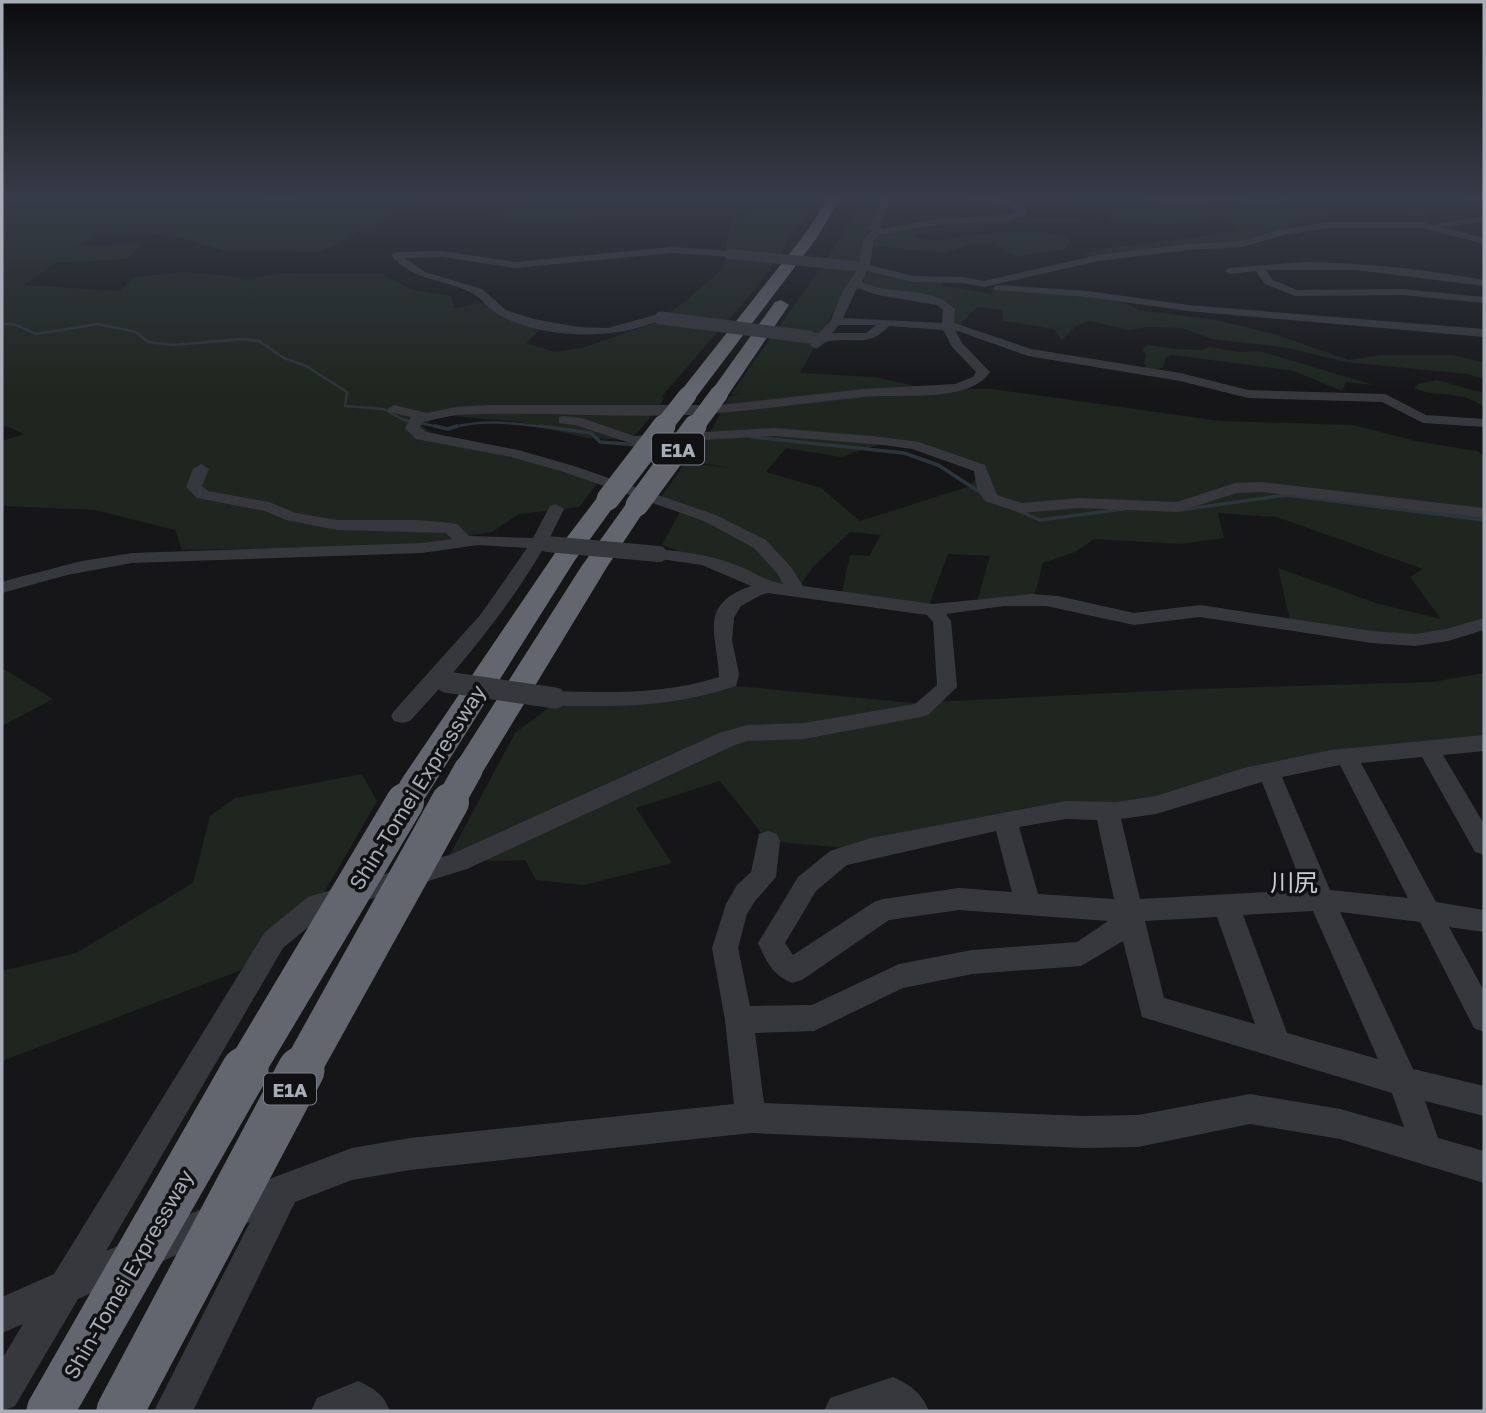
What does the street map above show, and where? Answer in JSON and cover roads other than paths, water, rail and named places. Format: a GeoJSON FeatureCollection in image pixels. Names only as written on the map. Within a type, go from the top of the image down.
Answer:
{"type":"FeatureCollection","features":[{"type":"Feature","properties":{"kind":"highway","name":"Shin-Tomei Expressway"},"geometry":{"type":"LineString","coordinates":[[50,1411],[243,1073],[413,789],[564,558],[791,262]]}},
{"type":"Feature","properties":{"kind":"highway","name":"Shin-Tomei Expressway"},"geometry":{"type":"LineString","coordinates":[[120,1411],[363,955],[468,770],[594,567],[811,262]]}},
{"type":"Feature","properties":{"kind":"street"},"geometry":{"type":"LineString","coordinates":[[403,262],[412,271],[478,291],[505,315],[570,330],[621,330],[640,321],[661,318],[815,340],[867,337],[878,332],[886,322]]}},
{"type":"Feature","properties":{"kind":"street"},"geometry":{"type":"LineString","coordinates":[[495,262],[532,265],[561,262]]}},
{"type":"Feature","properties":{"kind":"street"},"geometry":{"type":"LineString","coordinates":[[809,262],[860,267],[913,279],[990,283],[1081,262]]}},
{"type":"Feature","properties":{"kind":"street"},"geometry":{"type":"LineString","coordinates":[[815,340],[836,321],[849,290],[856,283],[862,262]]}},
{"type":"Feature","properties":{"kind":"street"},"geometry":{"type":"LineString","coordinates":[[1230,271],[1298,266],[1373,268],[1484,283]]}},
{"type":"Feature","properties":{"kind":"street"},"geometry":{"type":"LineString","coordinates":[[1260,270],[1269,282],[1295,293],[1402,292],[1484,300]]}},
{"type":"Feature","properties":{"kind":"street"},"geometry":{"type":"LineString","coordinates":[[417,421],[486,409],[721,409],[883,391],[951,388],[976,383],[981,378],[983,372],[952,340],[947,326],[949,309],[941,303],[870,290],[856,283]]}},
{"type":"Feature","properties":{"kind":"street"},"geometry":{"type":"LineString","coordinates":[[990,283],[1007,289],[1088,294],[1188,308],[1484,333]]}},
{"type":"Feature","properties":{"kind":"street"},"geometry":{"type":"LineString","coordinates":[[1449,296],[1476,319]]}},
{"type":"Feature","properties":{"kind":"street"},"geometry":{"type":"LineString","coordinates":[[836,321],[964,328],[1005,345],[1040,355],[1180,377],[1248,394],[1374,396],[1393,401],[1415,417],[1423,419],[1484,422]]}},
{"type":"Feature","properties":{"kind":"street"},"geometry":{"type":"LineString","coordinates":[[394,409],[417,421],[494,416],[577,421],[632,440],[775,432],[914,445],[980,468],[990,498],[1021,508],[1079,503],[1177,506],[1195,503],[1236,488],[1262,487],[1484,513]]}},
{"type":"Feature","properties":{"kind":"street"},"geometry":{"type":"LineString","coordinates":[[417,421],[421,436],[513,453],[569,469],[710,518],[760,544],[785,571],[796,591]]}},
{"type":"Feature","properties":{"kind":"street"},"geometry":{"type":"LineString","coordinates":[[201,469],[194,487],[204,495],[269,507],[292,517],[337,525],[418,525],[451,528],[464,541]]}},
{"type":"Feature","properties":{"kind":"street"},"geometry":{"type":"LineString","coordinates":[[402,716],[441,681],[543,544],[556,509]]}},
{"type":"Feature","properties":{"kind":"street"},"geometry":{"type":"LineString","coordinates":[[2,589],[43,575],[94,563],[132,558],[409,549],[464,541],[543,544],[705,560],[732,569],[767,587],[870,599],[933,610],[1000,601],[1043,600],[1124,617],[1146,619],[1173,612],[1200,611],[1372,637],[1415,640],[1448,635],[1484,624]]}},
{"type":"Feature","properties":{"kind":"street"},"geometry":{"type":"LineString","coordinates":[[441,681],[555,698],[612,700],[711,688],[729,681],[730,668],[724,653],[724,622],[731,602],[745,593],[767,587]]}},
{"type":"Feature","properties":{"kind":"street"},"geometry":{"type":"LineString","coordinates":[[2,1393],[274,940],[317,905],[458,862],[727,739],[747,733],[804,731],[921,710],[947,687],[942,621],[933,610]]}},
{"type":"Feature","properties":{"kind":"street"},"geometry":{"type":"LineString","coordinates":[[1484,743],[1347,757],[1269,772],[1156,805],[1107,811],[1066,810],[1005,820],[839,858],[807,884],[771,943],[781,961],[792,971],[883,911],[959,899],[1128,911],[1227,908],[1321,901],[1376,904],[1484,921]]}},
{"type":"Feature","properties":{"kind":"street"},"geometry":{"type":"LineString","coordinates":[[1428,749],[1475,814],[1484,845]]}},
{"type":"Feature","properties":{"kind":"street"},"geometry":{"type":"LineString","coordinates":[[1347,757],[1484,1018]]}},
{"type":"Feature","properties":{"kind":"street"},"geometry":{"type":"LineString","coordinates":[[1269,772],[1321,901],[1403,1081],[1427,1150]]}},
{"type":"Feature","properties":{"kind":"street"},"geometry":{"type":"LineString","coordinates":[[1107,811],[1152,1008],[1403,1081],[1484,1101]]}},
{"type":"Feature","properties":{"kind":"street"},"geometry":{"type":"LineString","coordinates":[[1005,820],[1028,905]]}},
{"type":"Feature","properties":{"kind":"street"},"geometry":{"type":"LineString","coordinates":[[751,1118],[739,1020],[725,948],[735,912],[746,894],[763,877],[768,841]]}},
{"type":"Feature","properties":{"kind":"street"},"geometry":{"type":"LineString","coordinates":[[1227,908],[1276,1043]]}},
{"type":"Feature","properties":{"kind":"street"},"geometry":{"type":"LineString","coordinates":[[739,1020],[814,1018],[900,976],[948,966],[1081,954],[1115,932],[1128,911]]}},
{"type":"Feature","properties":{"kind":"street"},"geometry":{"type":"LineString","coordinates":[[2,1315],[284,1190],[352,1164],[410,1154],[751,1118],[1084,1132],[1138,1131],[1250,1109],[1340,1124],[1484,1167]]}},
{"type":"Feature","properties":{"kind":"street"},"geometry":{"type":"LineString","coordinates":[[173,1411],[284,1190]]}},
{"type":"Feature","properties":{"kind":"street"},"geometry":{"type":"LineString","coordinates":[[843,1411],[893,1396],[910,1411]]}},
{"type":"Feature","properties":{"kind":"street"},"geometry":{"type":"LineString","coordinates":[[330,1411],[346,1408],[358,1400],[371,1411]]}},
{"type":"Feature","properties":{"kind":"waterway"},"geometry":{"type":"LineString","coordinates":[[2,324],[14,324],[36,334],[98,324],[136,332],[148,342],[173,345],[243,339],[259,341],[284,358],[306,366],[347,392],[345,406],[383,409],[404,420],[442,428]]}},
{"type":"Feature","properties":{"kind":"waterway"},"geometry":{"type":"LineString","coordinates":[[451,428],[477,423],[553,428]]}},
{"type":"Feature","properties":{"kind":"waterway"},"geometry":{"type":"LineString","coordinates":[[435,426],[442,428]]}},
{"type":"Feature","properties":{"kind":"waterway"},"geometry":{"type":"LineString","coordinates":[[451,428],[457,426]]}},
{"type":"Feature","properties":{"kind":"waterway"},"geometry":{"type":"LineString","coordinates":[[540,426],[591,433],[600,442],[639,445]]}},
{"type":"Feature","properties":{"kind":"waterway"},"geometry":{"type":"LineString","coordinates":[[442,428],[451,428]]}},
{"type":"Feature","properties":{"kind":"waterway"},"geometry":{"type":"LineString","coordinates":[[752,437],[904,453],[938,465],[983,494]]}},
{"type":"Feature","properties":{"kind":"waterway"},"geometry":{"type":"LineString","coordinates":[[1180,510],[1286,495],[1484,520]]}},
{"type":"Feature","properties":{"kind":"waterway"},"geometry":{"type":"LineString","coordinates":[[1019,511],[1040,520],[1123,509]]}},
{"type":"Feature","properties":{"kind":"district","name":"川尻"},"geometry":{"type":"Point","coordinates":[1294,881]}}]}
